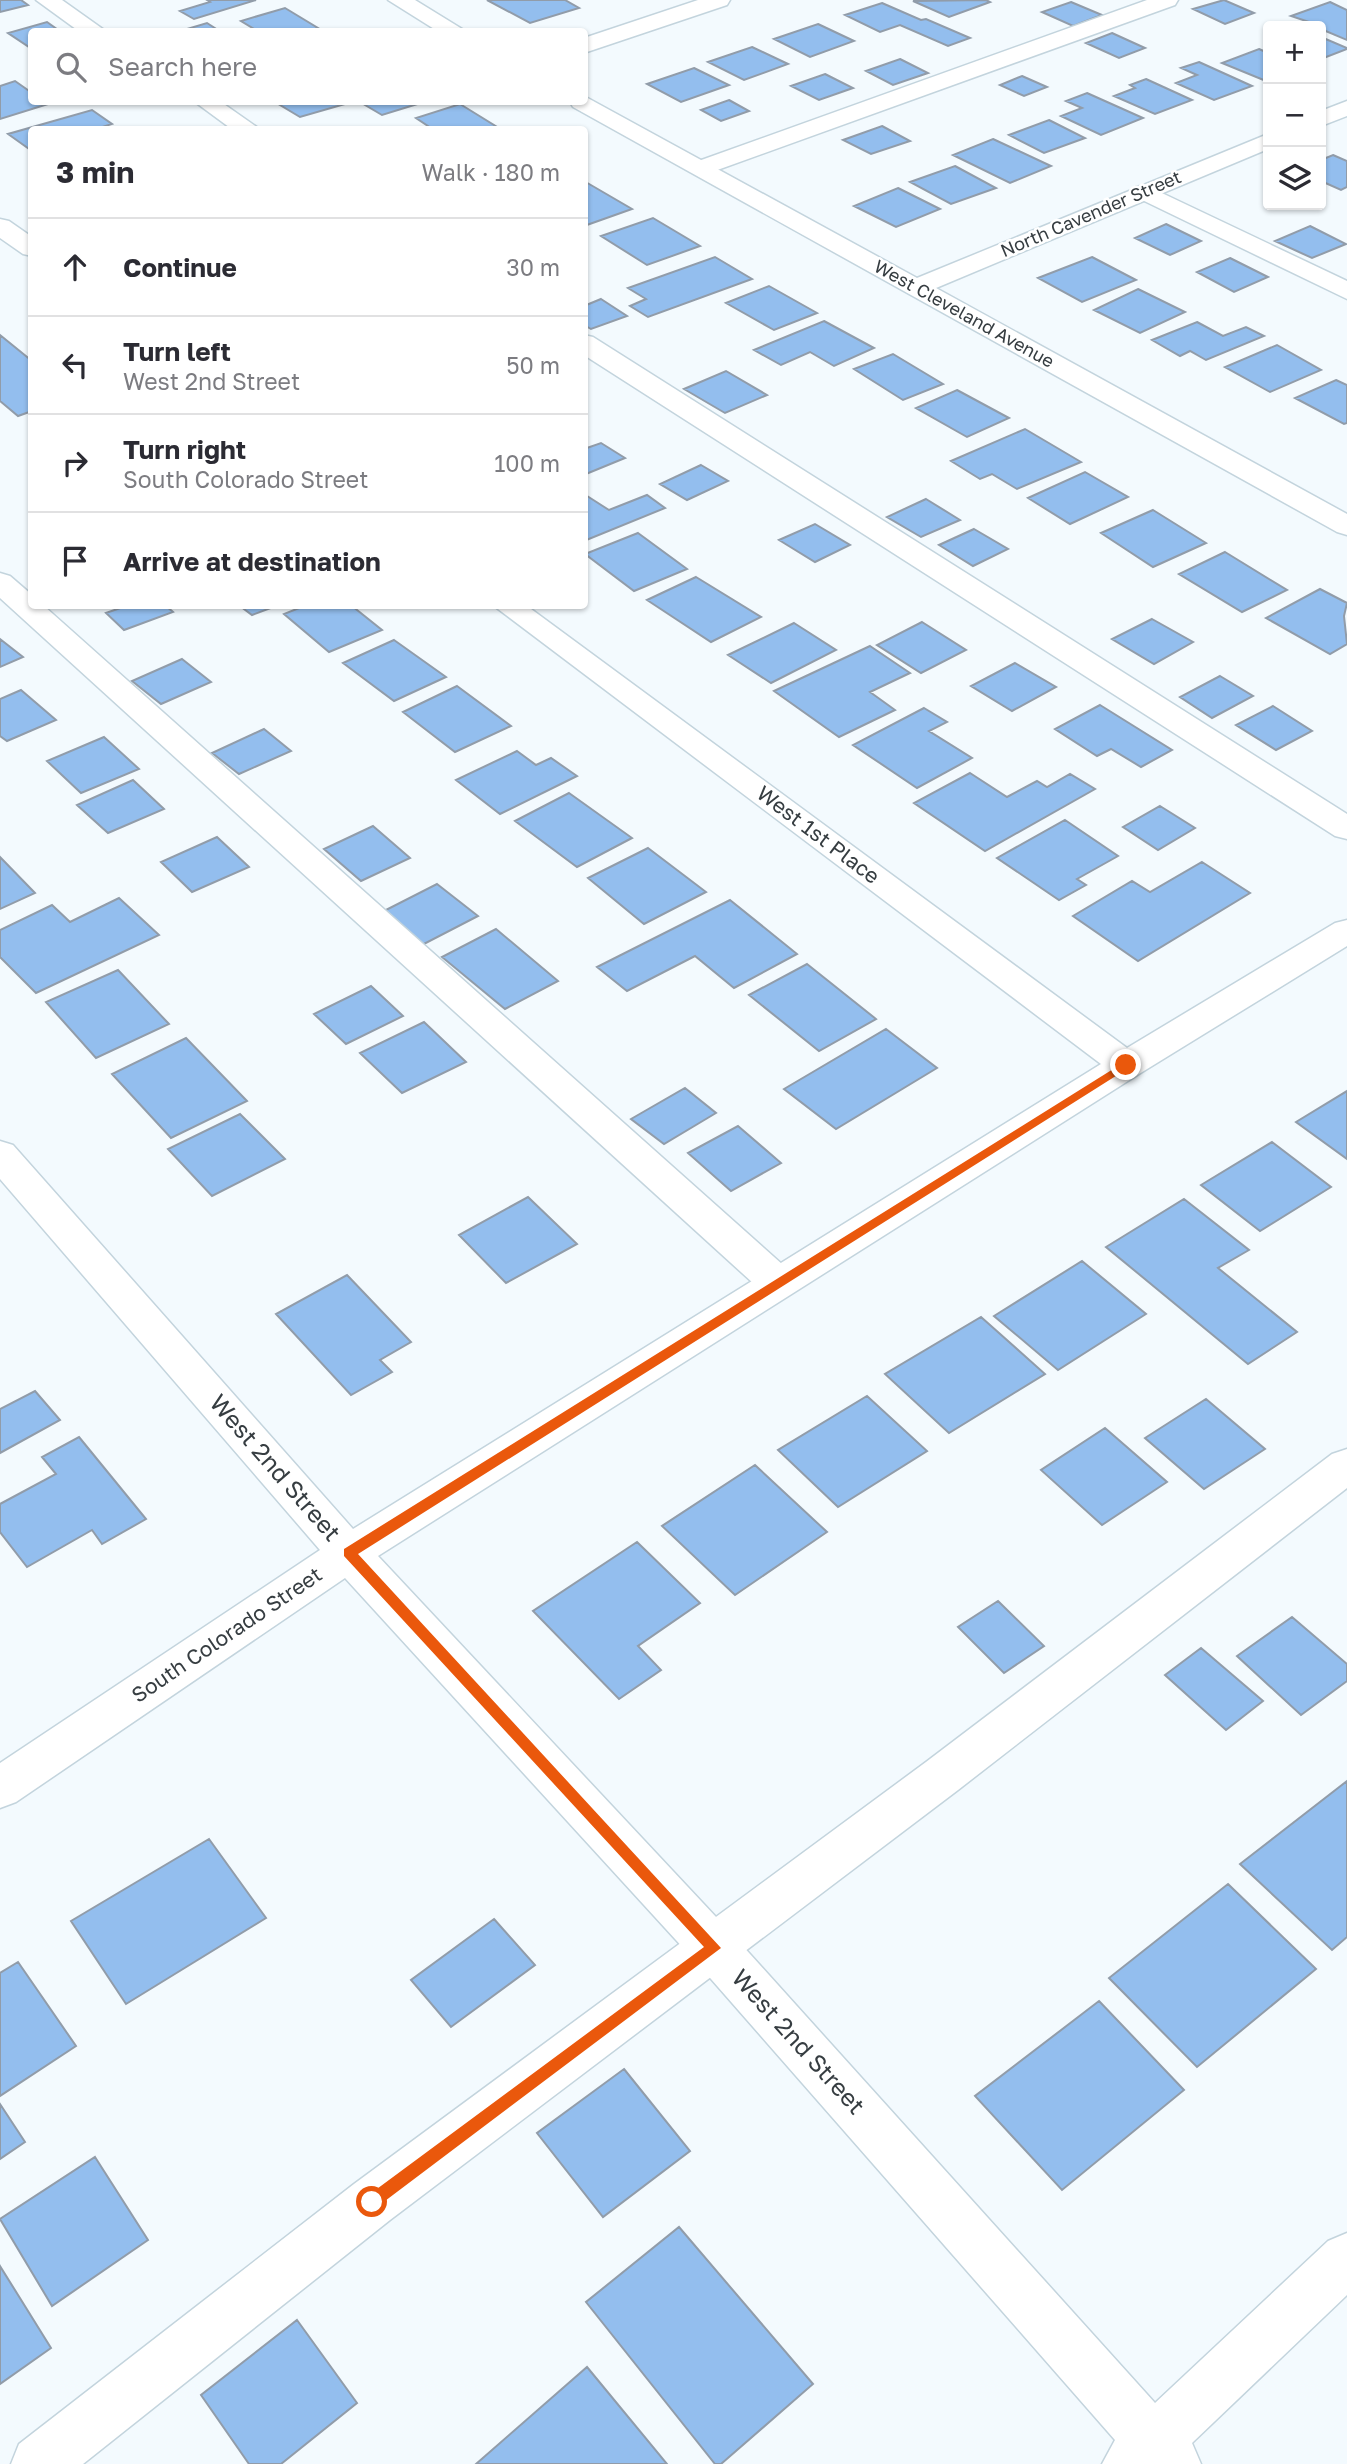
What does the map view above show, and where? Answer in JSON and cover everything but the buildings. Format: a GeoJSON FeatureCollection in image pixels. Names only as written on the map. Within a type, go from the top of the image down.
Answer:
{"type":"FeatureCollection","features":[{"type":"Feature","properties":{"kind":"street"},"geometry":{"type":"LineString","coordinates":[[47,0],[90,28]]}},
{"type":"Feature","properties":{"kind":"street"},"geometry":{"type":"LineString","coordinates":[[399,0],[449,28]]}},
{"type":"Feature","properties":{"kind":"street"},"geometry":{"type":"LineString","coordinates":[[588,45],[719,0]]}},
{"type":"Feature","properties":{"kind":"street"},"geometry":{"type":"LineString","coordinates":[[701,168],[863,113],[1167,0]]}},
{"type":"Feature","properties":{"kind":"street"},"geometry":{"type":"LineString","coordinates":[[211,105],[244,126]]}},
{"type":"Feature","properties":{"kind":"street","name":"West Cleveland Avenue"},"geometry":{"type":"LineString","coordinates":[[586,105],[1347,526]]}},
{"type":"Feature","properties":{"kind":"street"},"geometry":{"type":"LineString","coordinates":[[1326,117],[1347,108]]}},
{"type":"Feature","properties":{"kind":"street","name":"North Cavender Street"},"geometry":{"type":"LineString","coordinates":[[915,288],[1263,143]]}},
{"type":"Feature","properties":{"kind":"street"},"geometry":{"type":"LineString","coordinates":[[1145,192],[1347,291]]}},
{"type":"Feature","properties":{"kind":"street"},"geometry":{"type":"LineString","coordinates":[[0,226],[28,246]]}},
{"type":"Feature","properties":{"kind":"street"},"geometry":{"type":"LineString","coordinates":[[588,346],[1347,829]]}},
{"type":"Feature","properties":{"kind":"street"},"geometry":{"type":"LineString","coordinates":[[0,582],[28,607]]}},
{"type":"Feature","properties":{"kind":"street"},"geometry":{"type":"LineString","coordinates":[[30,609],[778,1283]]}},
{"type":"Feature","properties":{"kind":"street","name":"West 1st Place"},"geometry":{"type":"LineString","coordinates":[[513,609],[1126,1065]]}},
{"type":"Feature","properties":{"kind":"street","name":"South Colorado Street"},"geometry":{"type":"LineString","coordinates":[[0,1788],[349,1553],[1126,1065],[1347,931]]}},
{"type":"Feature","properties":{"kind":"street","name":"West 2nd Street"},"geometry":{"type":"LineString","coordinates":[[0,1154],[349,1553],[714,1948],[1152,2456]]}},
{"type":"Feature","properties":{"kind":"street"},"geometry":{"type":"LineString","coordinates":[[38,2464],[372,2202],[714,1948],[1347,1465]]}},
{"type":"Feature","properties":{"kind":"street"},"geometry":{"type":"LineString","coordinates":[[1152,2456],[1347,2259]]}},
{"type":"Feature","properties":{"kind":"route"},"geometry":{"type":"LineString","coordinates":[[372,2202],[714,1948],[349,1553],[1126,1065]]}}]}
